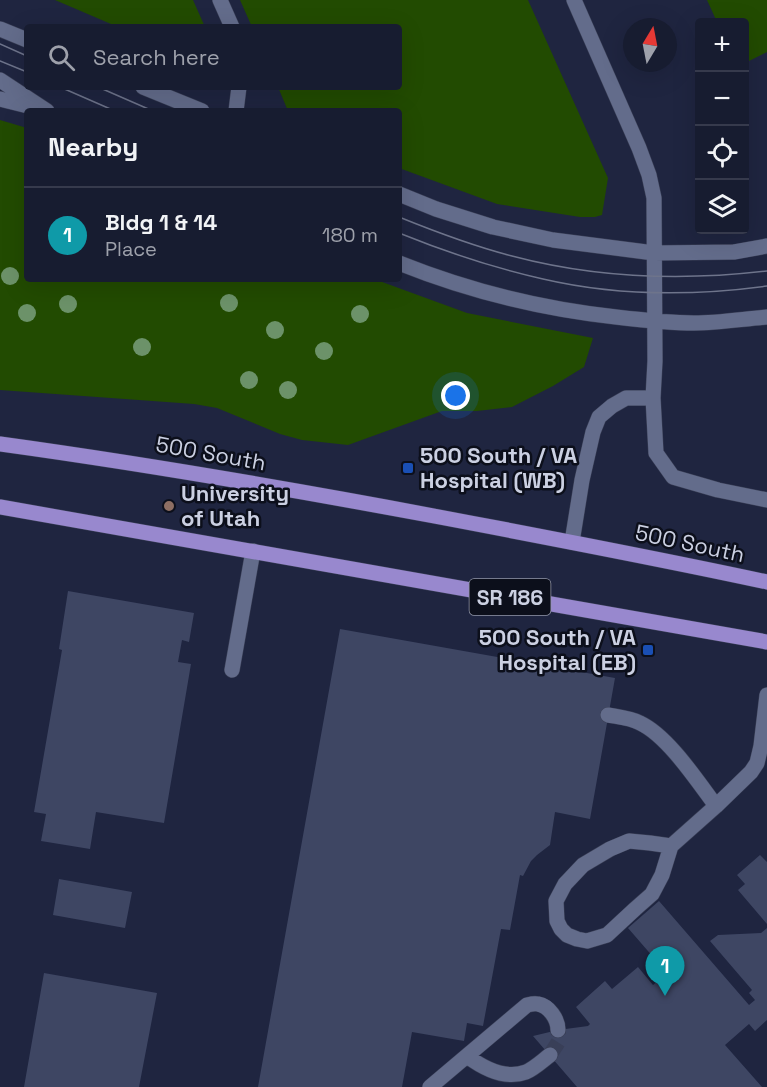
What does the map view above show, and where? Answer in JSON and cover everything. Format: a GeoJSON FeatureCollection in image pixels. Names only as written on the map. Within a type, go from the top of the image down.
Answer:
{"type":"FeatureCollection","features":[{"type":"Feature","properties":{"kind":"main road","name":"500 South"},"geometry":{"type":"LineString","coordinates":[[0,444],[190,472],[572,542],[767,582]]}},
{"type":"Feature","properties":{"kind":"main road","name":"SR 186"},"geometry":{"type":"LineString","coordinates":[[0,507],[767,642]]}},
{"type":"Feature","properties":{"kind":"street"},"geometry":{"type":"LineString","coordinates":[[220,0],[231,24]]}},
{"type":"Feature","properties":{"kind":"street"},"geometry":{"type":"LineString","coordinates":[[574,0],[649,175],[654,198],[655,361],[653,398],[656,453],[673,477],[718,490],[767,500]]}},
{"type":"Feature","properties":{"kind":"street"},"geometry":{"type":"LineString","coordinates":[[0,29],[24,39]]}},
{"type":"Feature","properties":{"kind":"street"},"geometry":{"type":"LineString","coordinates":[[0,80],[43,108]]}},
{"type":"Feature","properties":{"kind":"street"},"geometry":{"type":"LineString","coordinates":[[150,90],[195,108]]}},
{"type":"Feature","properties":{"kind":"street"},"geometry":{"type":"LineString","coordinates":[[236,108],[239,90]]}},
{"type":"Feature","properties":{"kind":"street"},"geometry":{"type":"LineString","coordinates":[[0,99],[38,108]]}},
{"type":"Feature","properties":{"kind":"street"},"geometry":{"type":"LineString","coordinates":[[402,195],[436,209],[493,227],[553,240],[654,252],[734,252],[767,246]]}},
{"type":"Feature","properties":{"kind":"street"},"geometry":{"type":"LineString","coordinates":[[402,264],[494,296],[549,308],[654,321],[696,323],[767,317]]}},
{"type":"Feature","properties":{"kind":"street"},"geometry":{"type":"LineString","coordinates":[[572,542],[582,480],[593,432],[599,417],[626,398],[653,398]]}},
{"type":"Feature","properties":{"kind":"street"},"geometry":{"type":"LineString","coordinates":[[232,670],[253,551]]}},
{"type":"Feature","properties":{"kind":"street"},"geometry":{"type":"LineString","coordinates":[[671,846],[629,842],[610,849],[583,865],[565,884],[556,900],[557,921],[561,928],[567,935],[587,941],[607,936],[652,894],[662,875],[671,846],[762,762],[761,746],[767,695]]}},
{"type":"Feature","properties":{"kind":"street"},"geometry":{"type":"LineString","coordinates":[[608,715],[641,723],[659,737],[716,806]]}},
{"type":"Feature","properties":{"kind":"street"},"geometry":{"type":"LineString","coordinates":[[430,1087],[527,1005],[537,1004],[548,1009],[558,1025],[558,1030]]}},
{"type":"Feature","properties":{"kind":"street"},"geometry":{"type":"LineString","coordinates":[[467,1056],[481,1067],[508,1075],[524,1072],[550,1055]]}},
{"type":"Feature","properties":{"kind":"green space"},"geometry":{"type":"Polygon","coordinates":[[[55,0],[193,0],[204,24],[111,24],[55,0]]]}},
{"type":"Feature","properties":{"kind":"green space"},"geometry":{"type":"Polygon","coordinates":[[[240,0],[528,0],[608,178],[602,215],[580,217],[497,204],[402,169],[402,108],[287,108],[279,90],[402,90],[402,24],[251,24],[240,0]]]}},
{"type":"Feature","properties":{"kind":"green space"},"geometry":{"type":"Polygon","coordinates":[[[707,0],[767,0],[767,52],[749,61],[749,18],[715,18],[707,0]]]}},
{"type":"Feature","properties":{"kind":"green space"},"geometry":{"type":"Polygon","coordinates":[[[0,120],[24,127],[24,282],[382,282],[467,313],[593,338],[584,367],[512,407],[477,411],[442,411],[348,445],[302,440],[280,434],[217,408],[194,404],[0,390],[0,120]]]}},
{"type":"Feature","properties":{"kind":"building"},"geometry":{"type":"Polygon","coordinates":[[[68,591],[194,613],[189,642],[182,640],[178,662],[191,664],[164,823],[96,812],[90,849],[41,841],[46,814],[34,812],[62,650],[59,649],[68,591]]]}},
{"type":"Feature","properties":{"kind":"building"},"geometry":{"type":"Polygon","coordinates":[[[340,629],[615,678],[590,819],[555,812],[550,845],[531,861],[523,876],[520,875],[510,930],[501,929],[483,1026],[467,1023],[464,1041],[412,1032],[402,1087],[258,1087],[340,629]]]}},
{"type":"Feature","properties":{"kind":"building"},"geometry":{"type":"Polygon","coordinates":[[[760,855],[767,862],[767,924],[738,890],[745,884],[737,875],[760,855]]]}},
{"type":"Feature","properties":{"kind":"building"},"geometry":{"type":"Polygon","coordinates":[[[59,879],[132,892],[125,928],[53,915],[59,879]]]}},
{"type":"Feature","properties":{"kind":"building"},"geometry":{"type":"Polygon","coordinates":[[[659,901],[749,1005],[755,1000],[749,993],[752,990],[710,941],[718,935],[761,933],[767,928],[767,1020],[755,1031],[749,1024],[725,1045],[762,1087],[577,1087],[533,1036],[588,1026],[590,1024],[576,1007],[605,981],[612,989],[638,967],[653,985],[667,973],[628,928],[659,901]]]}},
{"type":"Feature","properties":{"kind":"building"},"geometry":{"type":"Polygon","coordinates":[[[44,973],[157,993],[139,1087],[24,1087],[44,973]]]}},
{"type":"Feature","properties":{"kind":"tunnel"},"geometry":{"type":"LineString","coordinates":[[550,1055],[559,1041],[558,1030]]}},
{"type":"Feature","properties":{"kind":"tram line"},"geometry":{"type":"LineString","coordinates":[[0,44],[24,55]]}},
{"type":"Feature","properties":{"kind":"tram line"},"geometry":{"type":"LineString","coordinates":[[0,61],[24,71]]}},
{"type":"Feature","properties":{"kind":"tram line"},"geometry":{"type":"LineString","coordinates":[[67,90],[108,108]]}},
{"type":"Feature","properties":{"kind":"tram line"},"geometry":{"type":"LineString","coordinates":[[105,90],[146,108]]}},
{"type":"Feature","properties":{"kind":"tram line"},"geometry":{"type":"LineString","coordinates":[[402,218],[497,252],[575,269],[639,276],[703,276],[767,271]]}},
{"type":"Feature","properties":{"kind":"tram line"},"geometry":{"type":"LineString","coordinates":[[402,234],[506,270],[598,289],[683,293],[767,286]]}},
{"type":"Feature","properties":{"kind":"place","name":"500 South / VA Hospital (WB)"},"geometry":{"type":"Point","coordinates":[408,468]}},
{"type":"Feature","properties":{"kind":"place","name":"University of Utah"},"geometry":{"type":"Point","coordinates":[169,506]}},
{"type":"Feature","properties":{"kind":"place","name":"500 South / VA Hospital (EB)"},"geometry":{"type":"Point","coordinates":[648,650]}},
{"type":"Feature","properties":{"kind":"place","name":"Bldg 1 & 14"},"geometry":{"type":"Point","coordinates":[665,996]}}]}
